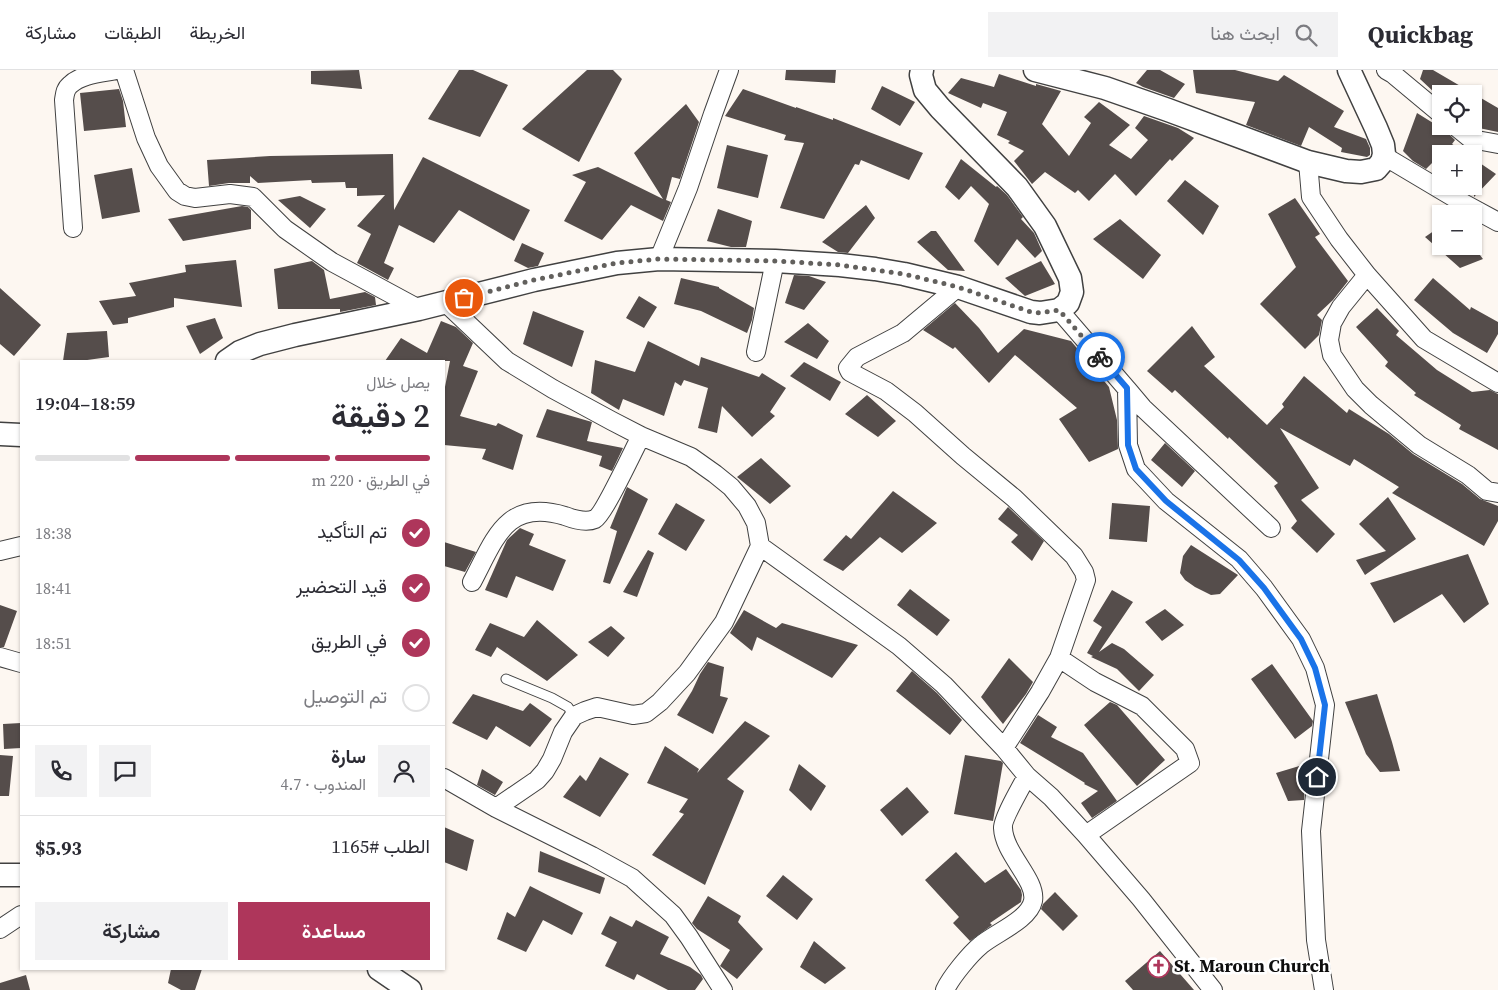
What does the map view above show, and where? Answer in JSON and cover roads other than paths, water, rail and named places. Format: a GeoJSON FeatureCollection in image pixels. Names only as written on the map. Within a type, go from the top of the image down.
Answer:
{"type":"FeatureCollection","features":[{"type":"Feature","properties":{"kind":"street"},"geometry":{"type":"LineString","coordinates":[[73,228],[64,100],[66,90],[70,84],[82,78],[117,70]]}},
{"type":"Feature","properties":{"kind":"street"},"geometry":{"type":"LineString","coordinates":[[124,70],[146,138],[159,166],[177,190],[185,196],[195,198],[230,194],[253,197],[286,229],[332,262],[419,309]]}},
{"type":"Feature","properties":{"kind":"street"},"geometry":{"type":"LineString","coordinates":[[659,259],[688,188],[729,70]]}},
{"type":"Feature","properties":{"kind":"street"},"geometry":{"type":"LineString","coordinates":[[228,360],[240,352],[260,344],[295,334],[446,303],[534,280],[607,265],[659,259],[776,261],[875,269],[958,287],[1031,312],[1040,313],[1059,310],[1068,303],[1072,292],[1070,278],[1045,226],[1017,187],[940,108],[925,90],[921,76],[922,70]]}},
{"type":"Feature","properties":{"kind":"street"},"geometry":{"type":"LineString","coordinates":[[1035,70],[1105,88],[1308,162],[1361,172],[1376,169],[1382,162],[1384,156],[1383,145],[1349,70]]}},
{"type":"Feature","properties":{"kind":"street"},"geometry":{"type":"LineString","coordinates":[[1386,70],[1432,106]]}},
{"type":"Feature","properties":{"kind":"street"},"geometry":{"type":"LineString","coordinates":[[1466,135],[1471,139],[1498,144]]}},
{"type":"Feature","properties":{"kind":"street"},"geometry":{"type":"LineString","coordinates":[[1384,156],[1498,222]]}},
{"type":"Feature","properties":{"kind":"street"},"geometry":{"type":"LineString","coordinates":[[1308,162],[1311,197],[1339,239],[1367,275],[1424,339],[1498,383]]}},
{"type":"Feature","properties":{"kind":"street"},"geometry":{"type":"LineString","coordinates":[[756,352],[776,261]]}},
{"type":"Feature","properties":{"kind":"street"},"geometry":{"type":"LineString","coordinates":[[1367,275],[1341,307],[1332,323],[1329,340],[1332,355],[1355,388],[1419,445],[1468,475],[1487,490],[1498,493]]}},
{"type":"Feature","properties":{"kind":"street"},"geometry":{"type":"LineString","coordinates":[[958,287],[903,333],[857,356],[848,368],[850,372],[886,391],[915,413],[1014,498],[1074,556],[1084,572],[1086,580],[1059,658],[1040,692],[1004,748]]}},
{"type":"Feature","properties":{"kind":"street"},"geometry":{"type":"LineString","coordinates":[[446,303],[507,361],[553,389],[641,436],[690,457],[715,474],[747,506],[756,523],[760,546],[724,622],[687,673],[660,702],[646,713],[633,716],[597,708],[584,710],[574,716],[563,732],[545,771],[537,780],[496,808]]}},
{"type":"Feature","properties":{"kind":"street"},"geometry":{"type":"LineString","coordinates":[[1059,310],[1143,408],[1271,528]]}},
{"type":"Feature","properties":{"kind":"street"},"geometry":{"type":"LineString","coordinates":[[1127,388],[1128,445],[1136,469],[1166,501],[1239,560],[1264,588],[1301,639],[1315,668],[1325,705],[1311,831],[1316,940],[1324,990]]}},
{"type":"Feature","properties":{"kind":"street"},"geometry":{"type":"LineString","coordinates":[[0,434],[20,435]]}},
{"type":"Feature","properties":{"kind":"street"},"geometry":{"type":"LineString","coordinates":[[472,582],[501,530],[522,513],[534,511],[555,513],[587,521],[595,519],[606,504],[641,436]]}},
{"type":"Feature","properties":{"kind":"street"},"geometry":{"type":"LineString","coordinates":[[0,551],[20,546]]}},
{"type":"Feature","properties":{"kind":"street"},"geometry":{"type":"LineString","coordinates":[[760,546],[899,646],[944,685],[1004,748],[1027,776],[1051,797],[1086,835],[1141,899],[1213,990]]}},
{"type":"Feature","properties":{"kind":"street"},"geometry":{"type":"LineString","coordinates":[[0,657],[20,663]]}},
{"type":"Feature","properties":{"kind":"street"},"geometry":{"type":"LineString","coordinates":[[1059,658],[1095,682],[1142,706],[1184,749],[1190,763],[1086,835]]}},
{"type":"Feature","properties":{"kind":"street"},"geometry":{"type":"LineString","coordinates":[[945,990],[980,946],[1025,915],[1033,902],[1032,888],[1009,851],[1002,827],[1027,776]]}},
{"type":"Feature","properties":{"kind":"street"},"geometry":{"type":"LineString","coordinates":[[445,779],[496,808],[632,878],[673,915],[723,990]]}},
{"type":"Feature","properties":{"kind":"street"},"geometry":{"type":"LineString","coordinates":[[0,875],[20,875]]}},
{"type":"Feature","properties":{"kind":"street"},"geometry":{"type":"LineString","coordinates":[[0,929],[20,916]]}},
{"type":"Feature","properties":{"kind":"street"},"geometry":{"type":"LineString","coordinates":[[380,970],[410,990]]}},
{"type":"Feature","properties":{"kind":"lane"},"geometry":{"type":"LineString","coordinates":[[506,679],[560,702],[568,707],[574,716]]}},
{"type":"Feature","properties":{"kind":"place","name":"St. Maroun Church"},"geometry":{"type":"Point","coordinates":[1158,966]}}]}
